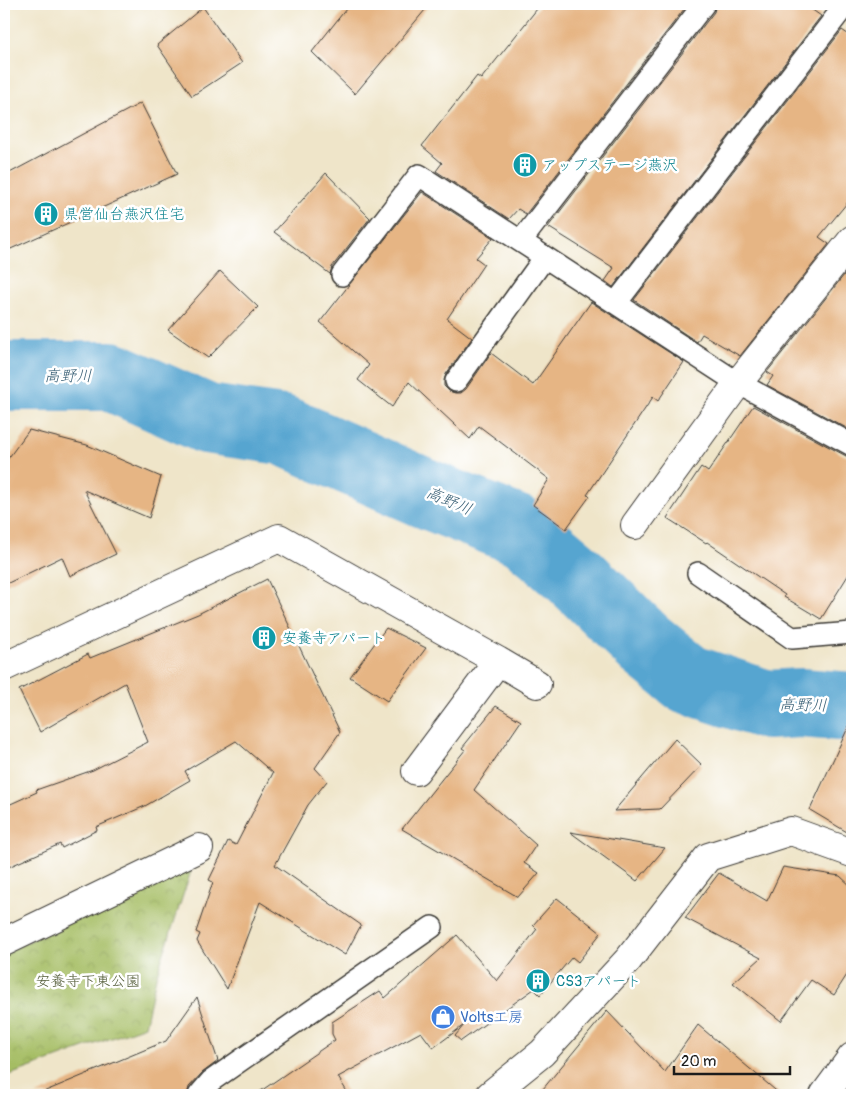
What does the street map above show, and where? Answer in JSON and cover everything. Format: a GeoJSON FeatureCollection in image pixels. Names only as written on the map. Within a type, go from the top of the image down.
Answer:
{"type":"FeatureCollection","features":[{"type":"Feature","properties":{"kind":"street"},"geometry":{"type":"LineString","coordinates":[[635,525],[738,383],[852,240]]}},
{"type":"Feature","properties":{"kind":"street"},"geometry":{"type":"LineString","coordinates":[[4,667],[278,538],[537,684]]}},
{"type":"Feature","properties":{"kind":"street"},"geometry":{"type":"LineString","coordinates":[[416,771],[498,661]]}},
{"type":"Feature","properties":{"kind":"street"},"geometry":{"type":"LineString","coordinates":[[490,1095],[542,1053],[628,960],[708,857],[791,831],[852,853]]}},
{"type":"Feature","properties":{"kind":"street"},"geometry":{"type":"LineString","coordinates":[[4,942],[199,848]]}},
{"type":"Feature","properties":{"kind":"street"},"geometry":{"type":"LineString","coordinates":[[824,1095],[852,1057]]}},
{"type":"Feature","properties":{"kind":"lane"},"geometry":{"type":"LineString","coordinates":[[520,241],[704,4]]}},
{"type":"Feature","properties":{"kind":"lane"},"geometry":{"type":"LineString","coordinates":[[616,303],[846,4]]}},
{"type":"Feature","properties":{"kind":"lane"},"geometry":{"type":"LineString","coordinates":[[342,275],[419,175],[738,383],[852,444]]}},
{"type":"Feature","properties":{"kind":"lane"},"geometry":{"type":"LineString","coordinates":[[456,382],[545,257]]}},
{"type":"Feature","properties":{"kind":"lane"},"geometry":{"type":"LineString","coordinates":[[698,573],[792,638],[852,633]]}},
{"type":"Feature","properties":{"kind":"lane"},"geometry":{"type":"LineString","coordinates":[[199,1095],[211,1081],[432,927]]}},
{"type":"Feature","properties":{"kind":"green space","name":"安養寺下東公園"},"geometry":{"type":"Polygon","coordinates":[[[193,865],[156,977],[145,1026],[4,1077],[4,953],[193,865]]]}},
{"type":"Feature","properties":{"kind":"building"},"geometry":{"type":"Polygon","coordinates":[[[350,4],[430,4],[355,94],[312,52],[350,4]]]}},
{"type":"Feature","properties":{"kind":"building"},"geometry":{"type":"Polygon","coordinates":[[[541,4],[688,4],[526,214],[518,209],[509,219],[436,171],[442,163],[422,146],[477,76],[481,79],[541,4]]]}},
{"type":"Feature","properties":{"kind":"building"},"geometry":{"type":"Polygon","coordinates":[[[716,4],[804,4],[821,16],[613,287],[605,281],[614,268],[548,227],[714,12],[716,4]]]}},
{"type":"Feature","properties":{"kind":"building"},"geometry":{"type":"Polygon","coordinates":[[[203,7],[242,63],[192,96],[157,45],[203,7]]]}},
{"type":"Feature","properties":{"kind":"building"},"geometry":{"type":"Polygon","coordinates":[[[842,30],[852,37],[852,197],[819,237],[829,244],[740,356],[702,334],[697,342],[634,300],[842,30]]]}},
{"type":"Feature","properties":{"kind":"building","name":"県営仙台燕沢住宅"},"geometry":{"type":"Polygon","coordinates":[[[141,103],[177,174],[4,252],[4,176],[141,103]]]}},
{"type":"Feature","properties":{"kind":"building"},"geometry":{"type":"Polygon","coordinates":[[[326,173],[370,218],[332,267],[330,274],[274,232],[326,173]]]}},
{"type":"Feature","properties":{"kind":"building"},"geometry":{"type":"Polygon","coordinates":[[[422,192],[493,238],[476,258],[484,264],[447,319],[472,338],[446,374],[444,386],[449,391],[461,393],[466,389],[491,353],[533,385],[591,302],[684,362],[658,401],[653,397],[587,495],[590,496],[566,529],[533,505],[549,479],[479,426],[470,439],[409,382],[392,407],[358,380],[369,365],[320,322],[422,192]]]}},
{"type":"Feature","properties":{"kind":"building"},"geometry":{"type":"Polygon","coordinates":[[[852,265],[852,431],[767,385],[773,376],[767,372],[852,265]]]}},
{"type":"Feature","properties":{"kind":"building"},"geometry":{"type":"Polygon","coordinates":[[[220,271],[258,307],[208,358],[168,330],[220,271]]]}},
{"type":"Feature","properties":{"kind":"building"},"geometry":{"type":"Polygon","coordinates":[[[753,406],[846,456],[852,457],[852,569],[821,619],[784,597],[785,595],[707,542],[667,518],[701,467],[708,472],[753,406]]]}},
{"type":"Feature","properties":{"kind":"building"},"geometry":{"type":"Polygon","coordinates":[[[29,430],[87,445],[161,477],[149,518],[84,490],[116,554],[70,576],[62,557],[4,585],[4,464],[29,430]]]}},
{"type":"Feature","properties":{"kind":"building"},"geometry":{"type":"Polygon","coordinates":[[[267,579],[340,732],[315,768],[327,781],[308,805],[275,865],[361,925],[345,955],[260,902],[227,989],[197,941],[200,934],[196,932],[213,882],[209,880],[228,841],[236,845],[273,773],[236,741],[185,771],[190,780],[145,806],[96,827],[97,830],[62,848],[60,844],[4,869],[4,807],[37,792],[36,790],[93,770],[148,742],[125,683],[40,732],[19,690],[88,654],[90,658],[198,614],[267,579]]]}},
{"type":"Feature","properties":{"kind":"building"},"geometry":{"type":"Polygon","coordinates":[[[386,628],[426,648],[387,701],[350,677],[386,628]]]}},
{"type":"Feature","properties":{"kind":"building"},"geometry":{"type":"Polygon","coordinates":[[[496,706],[521,721],[474,790],[536,845],[524,863],[539,873],[518,897],[402,829],[465,750],[462,748],[496,706]]]}},
{"type":"Feature","properties":{"kind":"building"},"geometry":{"type":"Polygon","coordinates":[[[852,719],[852,835],[810,810],[852,719]]]}},
{"type":"Feature","properties":{"kind":"building"},"geometry":{"type":"Polygon","coordinates":[[[675,739],[702,765],[660,809],[614,811],[675,739]]]}},
{"type":"Feature","properties":{"kind":"building"},"geometry":{"type":"Polygon","coordinates":[[[570,832],[665,848],[637,881],[570,832]]]}},
{"type":"Feature","properties":{"kind":"building"},"geometry":{"type":"Polygon","coordinates":[[[783,867],[840,876],[852,887],[852,967],[834,995],[811,980],[781,1021],[733,983],[761,958],[685,918],[719,873],[767,901],[783,867]]]}},
{"type":"Feature","properties":{"kind":"building"},"geometry":{"type":"Polygon","coordinates":[[[557,898],[601,933],[578,962],[572,957],[540,995],[534,989],[461,1041],[455,1036],[464,1025],[433,1048],[421,1032],[338,1077],[349,1095],[255,1095],[335,1040],[332,1034],[332,1022],[380,991],[385,998],[457,935],[497,981],[537,929],[533,925],[557,898]]]}},
{"type":"Feature","properties":{"kind":"building"},"geometry":{"type":"Polygon","coordinates":[[[197,997],[218,1061],[202,1073],[189,1087],[187,1095],[36,1095],[166,1041],[197,997]]]}},
{"type":"Feature","properties":{"kind":"building"},"geometry":{"type":"Polygon","coordinates":[[[607,1011],[665,1072],[698,1025],[781,1095],[538,1095],[607,1011]]]}},
{"type":"Feature","properties":{"kind":"waterway","name":"高野川"},"geometry":{"type":"LineString","coordinates":[[4,376],[111,376],[207,419],[282,430],[427,494],[525,533],[570,571],[645,644],[688,679],[767,705],[801,703],[852,707]]}},
{"type":"Feature","properties":{"kind":"place","name":"アップステージ燕沢"},"geometry":{"type":"Point","coordinates":[525,165]}},
{"type":"Feature","properties":{"kind":"place","name":"県営仙台燕沢住宅"},"geometry":{"type":"Point","coordinates":[46,214]}},
{"type":"Feature","properties":{"kind":"place","name":"安養寺アパート"},"geometry":{"type":"Point","coordinates":[264,638]}},
{"type":"Feature","properties":{"kind":"place","name":"CS3アパート"},"geometry":{"type":"Point","coordinates":[538,981]}},
{"type":"Feature","properties":{"kind":"place","name":"Volts工房"},"geometry":{"type":"Point","coordinates":[443,1017]}}]}
